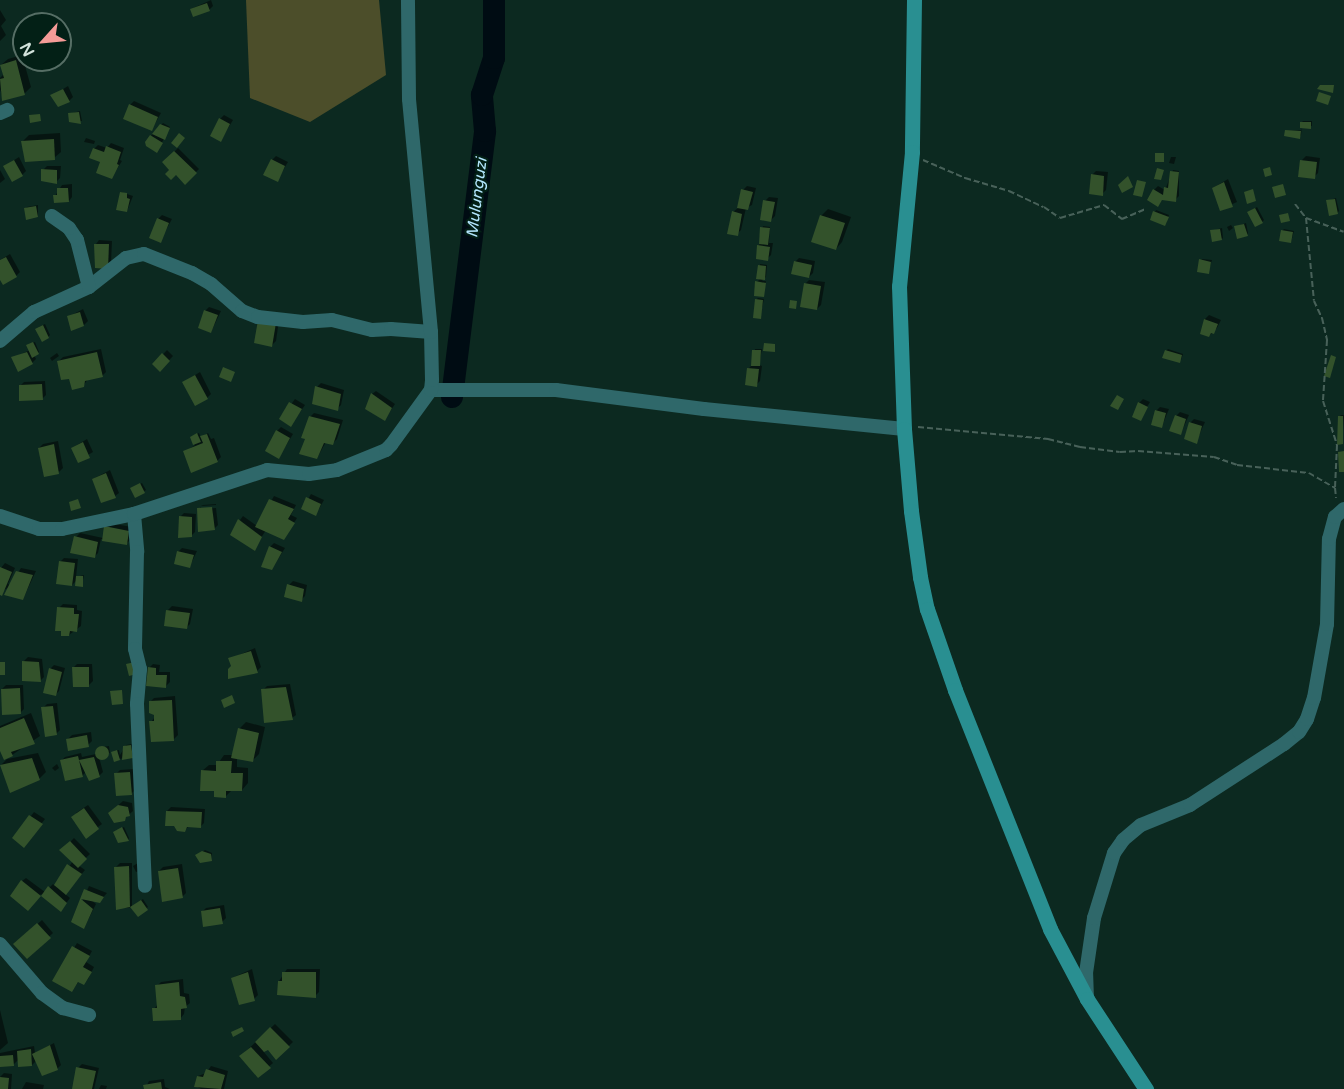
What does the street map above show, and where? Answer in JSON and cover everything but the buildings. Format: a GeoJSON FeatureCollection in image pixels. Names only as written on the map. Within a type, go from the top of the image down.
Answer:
{"type":"FeatureCollection","features":[{"type":"Feature","properties":{"kind":"street"},"geometry":{"type":"LineString","coordinates":[[0,516],[39,529],[62,529],[134,514],[242,481],[261,472],[309,474],[329,471],[376,454],[391,445],[431,390],[431,332],[409,99],[408,0]]}},
{"type":"Feature","properties":{"kind":"street"},"geometry":{"type":"LineString","coordinates":[[914,0],[912,155],[899,286],[904,429],[911,511],[927,609],[955,690],[1050,929],[1087,999],[1146,1089]]}},
{"type":"Feature","properties":{"kind":"street"},"geometry":{"type":"LineString","coordinates":[[52,216],[69,228],[77,240],[89,287]]}},
{"type":"Feature","properties":{"kind":"street"},"geometry":{"type":"LineString","coordinates":[[0,341],[34,312],[89,287],[126,258],[144,254],[192,273],[242,311],[258,317],[303,322],[340,321],[372,330],[431,332]]}},
{"type":"Feature","properties":{"kind":"street"},"geometry":{"type":"LineString","coordinates":[[431,390],[556,390],[715,411],[904,429]]}},
{"type":"Feature","properties":{"kind":"street"},"geometry":{"type":"LineString","coordinates":[[1087,999],[1086,973],[1094,918],[1114,853],[1123,840],[1141,825],[1190,805],[1284,744],[1299,732],[1307,719],[1314,698],[1327,624],[1329,539],[1341,511]]}},
{"type":"Feature","properties":{"kind":"street"},"geometry":{"type":"LineString","coordinates":[[134,514],[137,552],[135,649],[140,669],[137,704],[145,886]]}},
{"type":"Feature","properties":{"kind":"street"},"geometry":{"type":"LineString","coordinates":[[0,944],[42,993],[63,1008],[89,1015]]}},
{"type":"Feature","properties":{"kind":"path"},"geometry":{"type":"LineString","coordinates":[[912,155],[965,178],[1009,191],[1044,207],[1060,218],[1104,205],[1122,219],[1145,209]]}},
{"type":"Feature","properties":{"kind":"path"},"geometry":{"type":"LineString","coordinates":[[1295,204],[1305,219],[1314,301],[1322,318],[1327,340],[1323,401],[1337,445],[1335,488],[1341,511]]}},
{"type":"Feature","properties":{"kind":"path"},"geometry":{"type":"LineString","coordinates":[[1305,219],[1344,232]]}},
{"type":"Feature","properties":{"kind":"path"},"geometry":{"type":"LineString","coordinates":[[904,429],[937,428],[1048,439],[1080,447],[1120,452],[1138,451],[1214,457],[1237,465],[1309,473],[1335,488]]}},
{"type":"Feature","properties":{"kind":"green space"},"geometry":{"type":"Polygon","coordinates":[[[246,0],[379,0],[386,75],[310,122],[250,98],[246,0]]]}},
{"type":"Feature","properties":{"kind":"waterway","name":"Mulunguzi"},"geometry":{"type":"LineString","coordinates":[[452,397],[485,131],[482,95],[494,58],[494,0]]}}]}
